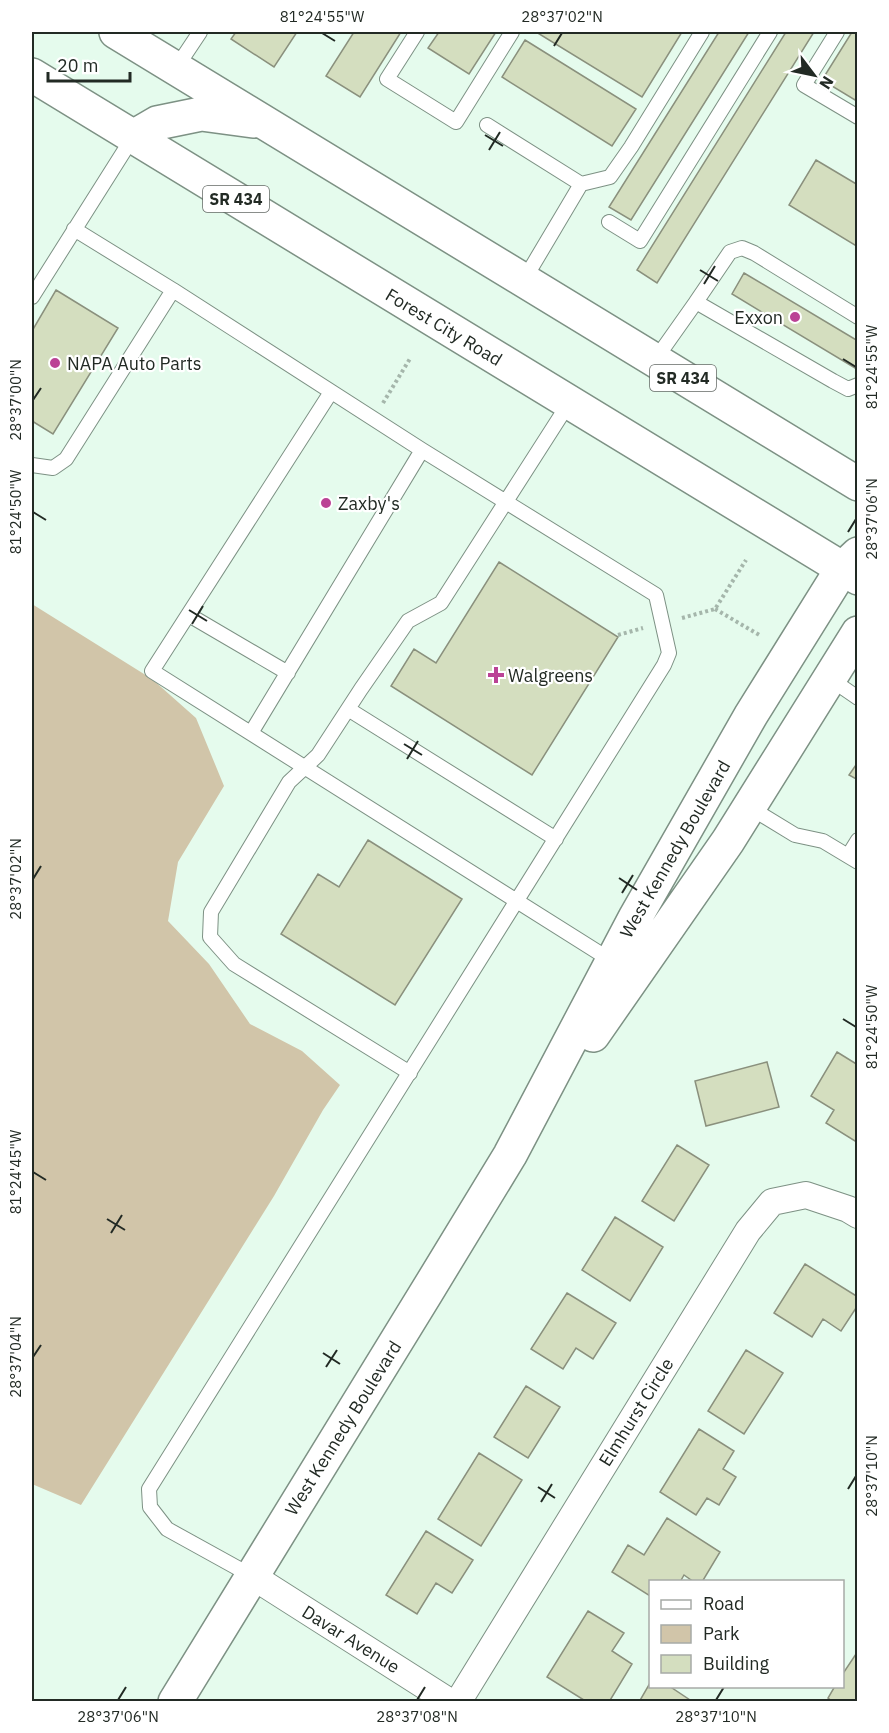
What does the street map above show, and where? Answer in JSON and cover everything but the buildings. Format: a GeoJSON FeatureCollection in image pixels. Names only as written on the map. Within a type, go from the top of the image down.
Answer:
{"type":"FeatureCollection","features":[{"type":"Feature","properties":{"kind":"main road","name":"SR 434"},"geometry":{"type":"LineString","coordinates":[[116,32],[858,484]]}},
{"type":"Feature","properties":{"kind":"main road","name":"Forest City Road"},"geometry":{"type":"LineString","coordinates":[[32,75],[569,403],[852,567]]}},
{"type":"Feature","properties":{"kind":"main road"},"geometry":{"type":"LineString","coordinates":[[133,137],[157,123],[201,114],[267,123]]}},
{"type":"Feature","properties":{"kind":"main road","name":"West Kennedy Boulevard"},"geometry":{"type":"LineString","coordinates":[[175,1701],[510,1155],[612,961],[751,715],[852,567]]}},
{"type":"Feature","properties":{"kind":"main road","name":"West Kennedy Boulevard"},"geometry":{"type":"LineString","coordinates":[[510,1155],[721,851],[858,633]]}},
{"type":"Feature","properties":{"kind":"street","name":"Elmhurst Circle"},"geometry":{"type":"LineString","coordinates":[[458,1701],[748,1231],[772,1202],[806,1195],[848,1209],[858,1215]]}},
{"type":"Feature","properties":{"kind":"street","name":"Davar Avenue"},"geometry":{"type":"LineString","coordinates":[[252,1576],[450,1701]]}},
{"type":"Feature","properties":{"kind":"lane"},"geometry":{"type":"LineString","coordinates":[[177,68],[200,32]]}},
{"type":"Feature","properties":{"kind":"lane"},"geometry":{"type":"LineString","coordinates":[[417,32],[387,79],[456,122],[512,32]]}},
{"type":"Feature","properties":{"kind":"lane"},"geometry":{"type":"LineString","coordinates":[[487,125],[581,184],[610,177],[702,32]]}},
{"type":"Feature","properties":{"kind":"lane"},"geometry":{"type":"LineString","coordinates":[[609,222],[640,241],[770,32]]}},
{"type":"Feature","properties":{"kind":"lane"},"geometry":{"type":"LineString","coordinates":[[837,32],[804,85],[858,117]]}},
{"type":"Feature","properties":{"kind":"lane"},"geometry":{"type":"LineString","coordinates":[[32,297],[133,137]]}},
{"type":"Feature","properties":{"kind":"lane"},"geometry":{"type":"LineString","coordinates":[[524,280],[581,184]]}},
{"type":"Feature","properties":{"kind":"lane"},"geometry":{"type":"LineString","coordinates":[[74,229],[422,450],[656,595],[669,653],[664,665],[149,1489],[150,1507],[167,1529],[252,1576]]}},
{"type":"Feature","properties":{"kind":"lane"},"geometry":{"type":"LineString","coordinates":[[655,360],[730,252],[742,248],[754,253],[858,317]]}},
{"type":"Feature","properties":{"kind":"lane"},"geometry":{"type":"LineString","coordinates":[[32,465],[53,468],[66,459],[172,290]]}},
{"type":"Feature","properties":{"kind":"lane"},"geometry":{"type":"LineString","coordinates":[[696,302],[833,381],[849,389],[858,385]]}},
{"type":"Feature","properties":{"kind":"lane"},"geometry":{"type":"LineString","coordinates":[[331,392],[152,671],[612,961]]}},
{"type":"Feature","properties":{"kind":"lane"},"geometry":{"type":"LineString","coordinates":[[410,1072],[234,964],[210,937],[211,912],[289,782],[318,755],[408,621],[441,603],[569,403]]}},
{"type":"Feature","properties":{"kind":"lane"},"geometry":{"type":"LineString","coordinates":[[251,733],[422,450]]}},
{"type":"Feature","properties":{"kind":"lane"},"geometry":{"type":"LineString","coordinates":[[189,615],[288,673]]}},
{"type":"Feature","properties":{"kind":"lane"},"geometry":{"type":"LineString","coordinates":[[829,678],[858,698]]}},
{"type":"Feature","properties":{"kind":"lane"},"geometry":{"type":"LineString","coordinates":[[348,709],[556,838]]}},
{"type":"Feature","properties":{"kind":"lane"},"geometry":{"type":"LineString","coordinates":[[749,807],[795,835],[823,841],[853,859],[858,840]]}},
{"type":"Feature","properties":{"kind":"path"},"geometry":{"type":"LineString","coordinates":[[373,418],[411,357]]}},
{"type":"Feature","properties":{"kind":"path"},"geometry":{"type":"LineString","coordinates":[[618,635],[715,609],[746,560]]}},
{"type":"Feature","properties":{"kind":"path"},"geometry":{"type":"LineString","coordinates":[[715,609],[761,636]]}},
{"type":"Feature","properties":{"kind":"green space"},"geometry":{"type":"Polygon","coordinates":[[[32,604],[152,679],[196,718],[224,786],[178,862],[168,921],[209,964],[250,1024],[302,1051],[340,1085],[323,1110],[274,1196],[81,1505],[32,1484],[32,604]]]}},
{"type":"Feature","properties":{"kind":"place","name":"Exxon"},"geometry":{"type":"Point","coordinates":[795,317]}},
{"type":"Feature","properties":{"kind":"place","name":"NAPA Auto Parts"},"geometry":{"type":"Point","coordinates":[55,363]}},
{"type":"Feature","properties":{"kind":"place","name":"Zaxby's"},"geometry":{"type":"Point","coordinates":[326,503]}},
{"type":"Feature","properties":{"kind":"place","name":"Walgreens"},"geometry":{"type":"Point","coordinates":[496,675]}}]}
